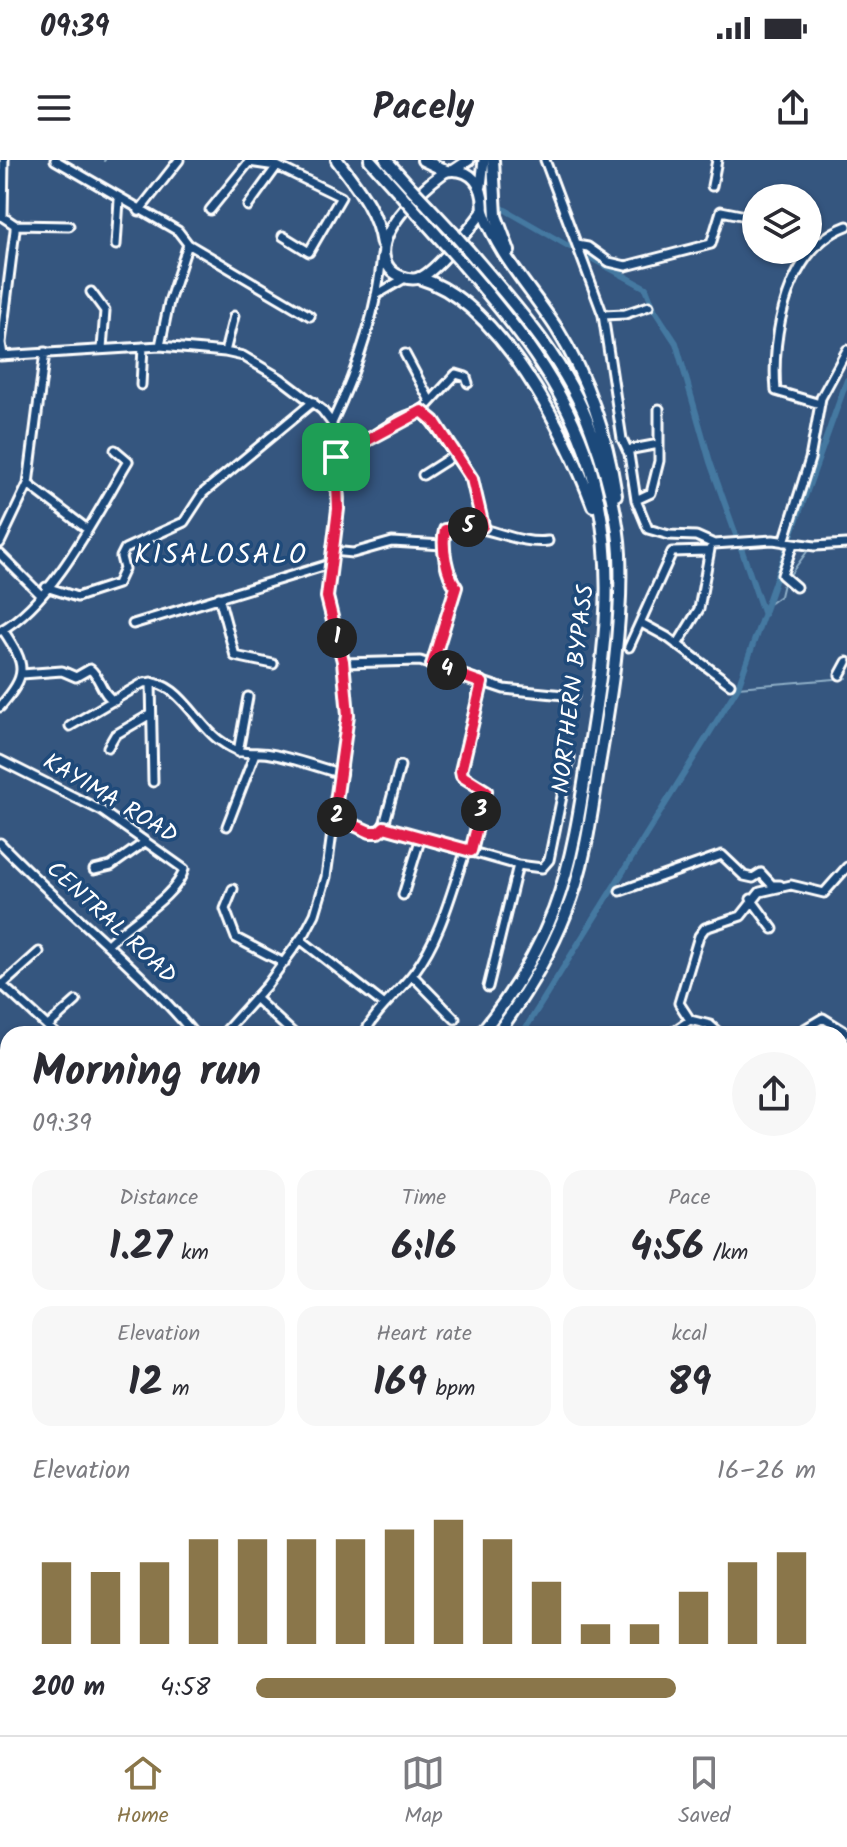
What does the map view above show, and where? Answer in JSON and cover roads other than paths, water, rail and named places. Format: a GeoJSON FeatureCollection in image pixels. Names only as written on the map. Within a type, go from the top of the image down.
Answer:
{"type":"FeatureCollection","features":[{"type":"Feature","properties":{"kind":"highway"},"geometry":{"type":"LineString","coordinates":[[337,160],[369,203],[379,225],[382,249]]}},
{"type":"Feature","properties":{"kind":"highway","name":"NORTHERN BYPASS"},"geometry":{"type":"LineString","coordinates":[[370,160],[517,328],[561,397],[588,462],[604,534],[609,588],[605,648],[576,828],[564,879],[530,961],[503,1006],[487,1026]]}},
{"type":"Feature","properties":{"kind":"highway","name":"NORTHERN BYPASS"},"geometry":{"type":"LineString","coordinates":[[386,160],[527,320],[573,391],[591,429],[617,531],[618,625],[607,719],[585,845],[562,923],[528,988],[502,1026]]}},
{"type":"Feature","properties":{"kind":"highway"},"geometry":{"type":"LineString","coordinates":[[423,160],[450,170]]}},
{"type":"Feature","properties":{"kind":"highway"},"geometry":{"type":"LineString","coordinates":[[493,160],[496,216],[519,274]]}},
{"type":"Feature","properties":{"kind":"highway"},"geometry":{"type":"LineString","coordinates":[[483,211],[493,238],[559,332],[590,397],[611,467],[619,514],[617,531]]}},
{"type":"Feature","properties":{"kind":"highway"},"geometry":{"type":"LineString","coordinates":[[419,278],[448,291],[470,310],[513,356],[536,387],[577,464],[604,534]]}},
{"type":"Feature","properties":{"kind":"main road"},"geometry":{"type":"LineString","coordinates":[[469,160],[450,170],[387,231],[382,249],[391,270],[405,278],[419,278],[431,270],[483,211],[481,186],[484,160]]}},
{"type":"Feature","properties":{"kind":"main road"},"geometry":{"type":"LineString","coordinates":[[450,170],[463,171],[481,186]]}},
{"type":"Feature","properties":{"kind":"street"},"geometry":{"type":"LineString","coordinates":[[4,160],[2,218],[15,225],[69,226]]}},
{"type":"Feature","properties":{"kind":"street"},"geometry":{"type":"LineString","coordinates":[[55,160],[119,200],[178,231],[188,244],[310,316]]}},
{"type":"Feature","properties":{"kind":"street"},"geometry":{"type":"LineString","coordinates":[[139,211],[179,160]]}},
{"type":"Feature","properties":{"kind":"street"},"geometry":{"type":"LineString","coordinates":[[545,160],[603,315],[636,500],[648,529],[669,535],[696,536],[714,544],[847,544]]}},
{"type":"Feature","properties":{"kind":"street"},"geometry":{"type":"LineString","coordinates":[[712,186],[717,160]]}},
{"type":"Feature","properties":{"kind":"street"},"geometry":{"type":"LineString","coordinates":[[210,210],[249,162],[276,164],[341,197],[309,252],[283,236]]}},
{"type":"Feature","properties":{"kind":"street"},"geometry":{"type":"LineString","coordinates":[[248,206],[276,164]]}},
{"type":"Feature","properties":{"kind":"street"},"geometry":{"type":"LineString","coordinates":[[116,245],[119,200]]}},
{"type":"Feature","properties":{"kind":"street"},"geometry":{"type":"LineString","coordinates":[[577,245],[588,247],[613,264],[635,265],[711,244],[721,211],[742,215]]}},
{"type":"Feature","properties":{"kind":"street"},"geometry":{"type":"LineString","coordinates":[[15,225],[2,355],[160,346],[225,352],[258,364],[313,402],[332,423]]}},
{"type":"Feature","properties":{"kind":"street"},"geometry":{"type":"LineString","coordinates":[[822,240],[847,226]]}},
{"type":"Feature","properties":{"kind":"street"},"geometry":{"type":"LineString","coordinates":[[160,346],[169,302],[188,244]]}},
{"type":"Feature","properties":{"kind":"street"},"geometry":{"type":"LineString","coordinates":[[230,1026],[301,940],[323,892],[348,715],[343,663],[327,603],[338,509],[332,423],[347,387],[376,295],[382,249]]}},
{"type":"Feature","properties":{"kind":"street"},"geometry":{"type":"LineString","coordinates":[[804,264],[796,277],[775,348],[776,389],[820,404]]}},
{"type":"Feature","properties":{"kind":"street"},"geometry":{"type":"LineString","coordinates":[[376,295],[405,278]]}},
{"type":"Feature","properties":{"kind":"street"},"geometry":{"type":"LineString","coordinates":[[91,292],[105,311],[102,348]]}},
{"type":"Feature","properties":{"kind":"street"},"geometry":{"type":"LineString","coordinates":[[603,315],[625,314],[649,306]]}},
{"type":"Feature","properties":{"kind":"street"},"geometry":{"type":"LineString","coordinates":[[225,352],[234,316]]}},
{"type":"Feature","properties":{"kind":"street"},"geometry":{"type":"LineString","coordinates":[[141,385],[143,347]]}},
{"type":"Feature","properties":{"kind":"street"},"geometry":{"type":"LineString","coordinates":[[784,542],[810,459],[820,404],[847,350]]}},
{"type":"Feature","properties":{"kind":"street"},"geometry":{"type":"LineString","coordinates":[[0,543],[28,484],[45,352]]}},
{"type":"Feature","properties":{"kind":"street"},"geometry":{"type":"LineString","coordinates":[[405,354],[429,399]]}},
{"type":"Feature","properties":{"kind":"street"},"geometry":{"type":"LineString","coordinates":[[336,457],[422,411],[429,399],[450,384],[456,374],[466,377],[468,383]]}},
{"type":"Feature","properties":{"kind":"street"},"geometry":{"type":"LineString","coordinates":[[0,554],[43,590],[77,597],[114,586],[123,574],[123,551],[138,541],[180,524],[203,493],[313,402]]}},
{"type":"Feature","properties":{"kind":"street"},"geometry":{"type":"LineString","coordinates":[[636,500],[649,495],[654,488],[659,409]]}},
{"type":"Feature","properties":{"kind":"street"},"geometry":{"type":"LineString","coordinates":[[422,411],[429,416],[474,484],[483,526]]}},
{"type":"Feature","properties":{"kind":"street"},"geometry":{"type":"LineString","coordinates":[[627,448],[659,444]]}},
{"type":"Feature","properties":{"kind":"street"},"geometry":{"type":"LineString","coordinates":[[0,707],[22,674],[19,655],[1,630],[74,555],[128,461],[115,450]]}},
{"type":"Feature","properties":{"kind":"street"},"geometry":{"type":"LineString","coordinates":[[423,475],[456,454]]}},
{"type":"Feature","properties":{"kind":"street"},"geometry":{"type":"LineString","coordinates":[[28,484],[87,529]]}},
{"type":"Feature","properties":{"kind":"street"},"geometry":{"type":"LineString","coordinates":[[432,665],[456,587],[449,578],[443,545],[447,528],[483,526],[495,535],[548,541]]}},
{"type":"Feature","properties":{"kind":"street"},"geometry":{"type":"LineString","coordinates":[[332,551],[353,553],[392,542],[443,545]]}},
{"type":"Feature","properties":{"kind":"street"},"geometry":{"type":"LineString","coordinates":[[677,645],[699,609],[707,551],[714,544]]}},
{"type":"Feature","properties":{"kind":"street"},"geometry":{"type":"LineString","coordinates":[[793,544],[785,578],[796,587]]}},
{"type":"Feature","properties":{"kind":"street"},"geometry":{"type":"LineString","coordinates":[[629,647],[643,624],[672,552],[707,551]]}},
{"type":"Feature","properties":{"kind":"street"},"geometry":{"type":"LineString","coordinates":[[133,624],[330,564]]}},
{"type":"Feature","properties":{"kind":"street"},"geometry":{"type":"LineString","coordinates":[[219,597],[235,656],[273,664]]}},
{"type":"Feature","properties":{"kind":"street"},"geometry":{"type":"LineString","coordinates":[[643,624],[730,684]]}},
{"type":"Feature","properties":{"kind":"street"},"geometry":{"type":"LineString","coordinates":[[343,663],[416,661],[519,692],[574,696]]}},
{"type":"Feature","properties":{"kind":"street"},"geometry":{"type":"LineString","coordinates":[[840,675],[847,662]]}},
{"type":"Feature","properties":{"kind":"street"},"geometry":{"type":"LineString","coordinates":[[22,674],[62,671],[76,677],[90,669],[98,676],[109,699],[115,701]]}},
{"type":"Feature","properties":{"kind":"street"},"geometry":{"type":"LineString","coordinates":[[151,682],[178,697],[211,734],[238,752],[254,756],[272,754],[341,774]]}},
{"type":"Feature","properties":{"kind":"street"},"geometry":{"type":"LineString","coordinates":[[70,726],[151,682]]}},
{"type":"Feature","properties":{"kind":"street"},"geometry":{"type":"LineString","coordinates":[[151,682],[153,782]]}},
{"type":"Feature","properties":{"kind":"street"},"geometry":{"type":"LineString","coordinates":[[369,1026],[382,1003],[412,975],[447,911],[468,850],[486,791],[462,776],[461,771],[482,683]]}},
{"type":"Feature","properties":{"kind":"street"},"geometry":{"type":"LineString","coordinates":[[238,752],[248,697]]}},
{"type":"Feature","properties":{"kind":"street"},"geometry":{"type":"LineString","coordinates":[[108,747],[115,735],[151,714]]}},
{"type":"Feature","properties":{"kind":"street"},"geometry":{"type":"LineString","coordinates":[[227,826],[254,756]]}},
{"type":"Feature","properties":{"kind":"street"},"geometry":{"type":"LineString","coordinates":[[384,827],[518,865],[542,868],[549,860],[570,757]]}},
{"type":"Feature","properties":{"kind":"street","name":"KAYIMA ROAD"},"geometry":{"type":"LineString","coordinates":[[0,760],[102,811],[182,867],[183,875],[169,892],[107,945]]}},
{"type":"Feature","properties":{"kind":"street"},"geometry":{"type":"LineString","coordinates":[[334,816],[370,832],[379,832],[384,827],[400,766]]}},
{"type":"Feature","properties":{"kind":"street"},"geometry":{"type":"LineString","coordinates":[[403,895],[421,837]]}},
{"type":"Feature","properties":{"kind":"street"},"geometry":{"type":"LineString","coordinates":[[94,870],[111,866],[145,842]]}},
{"type":"Feature","properties":{"kind":"street","name":"CENTRAL ROAD"},"geometry":{"type":"LineString","coordinates":[[0,843],[53,898],[166,1000],[187,1026]]}},
{"type":"Feature","properties":{"kind":"street"},"geometry":{"type":"LineString","coordinates":[[620,891],[722,855],[744,876],[753,878],[761,873],[772,885],[791,885],[821,894],[847,867]]}},
{"type":"Feature","properties":{"kind":"street"},"geometry":{"type":"LineString","coordinates":[[488,987],[518,865]]}},
{"type":"Feature","properties":{"kind":"street"},"geometry":{"type":"LineString","coordinates":[[711,1026],[690,1020],[679,1003],[699,936],[705,928],[741,916],[751,899],[760,892],[791,885]]}},
{"type":"Feature","properties":{"kind":"street"},"geometry":{"type":"LineString","coordinates":[[233,889],[225,909],[236,938],[284,963]]}},
{"type":"Feature","properties":{"kind":"street"},"geometry":{"type":"LineString","coordinates":[[751,899],[773,929]]}},
{"type":"Feature","properties":{"kind":"street"},"geometry":{"type":"LineString","coordinates":[[301,940],[382,1003]]}},
{"type":"Feature","properties":{"kind":"street"},"geometry":{"type":"LineString","coordinates":[[39,952],[1,985],[48,1026],[76,1001]]}},
{"type":"Feature","properties":{"kind":"street"},"geometry":{"type":"LineString","coordinates":[[412,975],[455,1019]]}},
{"type":"Feature","properties":{"kind":"street"},"geometry":{"type":"LineString","coordinates":[[255,998],[285,1026]]}},
{"type":"Feature","properties":{"kind":"street"},"geometry":{"type":"LineString","coordinates":[[810,1026],[823,1018],[838,1026]]}},
{"type":"Feature","properties":{"kind":"street"},"geometry":{"type":"LineString","coordinates":[[681,1026],[690,1020]]}},
{"type":"Feature","properties":{"kind":"waterway"},"geometry":{"type":"LineString","coordinates":[[502,208],[570,247]]}},
{"type":"Feature","properties":{"kind":"waterway"},"geometry":{"type":"LineString","coordinates":[[584,254],[646,288],[655,311],[676,343],[710,462],[737,538]]}},
{"type":"Feature","properties":{"kind":"waterway"},"geometry":{"type":"LineString","coordinates":[[789,541],[847,380]]}},
{"type":"Feature","properties":{"kind":"waterway"},"geometry":{"type":"LineString","coordinates":[[741,548],[764,615]]}},
{"type":"Feature","properties":{"kind":"waterway"},"geometry":{"type":"LineString","coordinates":[[789,576],[809,549]]}},
{"type":"Feature","properties":{"kind":"waterway"},"geometry":{"type":"LineString","coordinates":[[527,1026],[738,687],[786,550]]}},
{"type":"Feature","properties":{"kind":"waterway"},"geometry":{"type":"LineString","coordinates":[[769,604],[780,596],[784,579]]}},
{"type":"Feature","properties":{"kind":"waterway"},"geometry":{"type":"LineString","coordinates":[[738,687],[847,678]]}},
{"type":"Feature","properties":{"kind":"district","name":"KISALOSALO"},"geometry":{"type":"Point","coordinates":[221,555]}}]}
